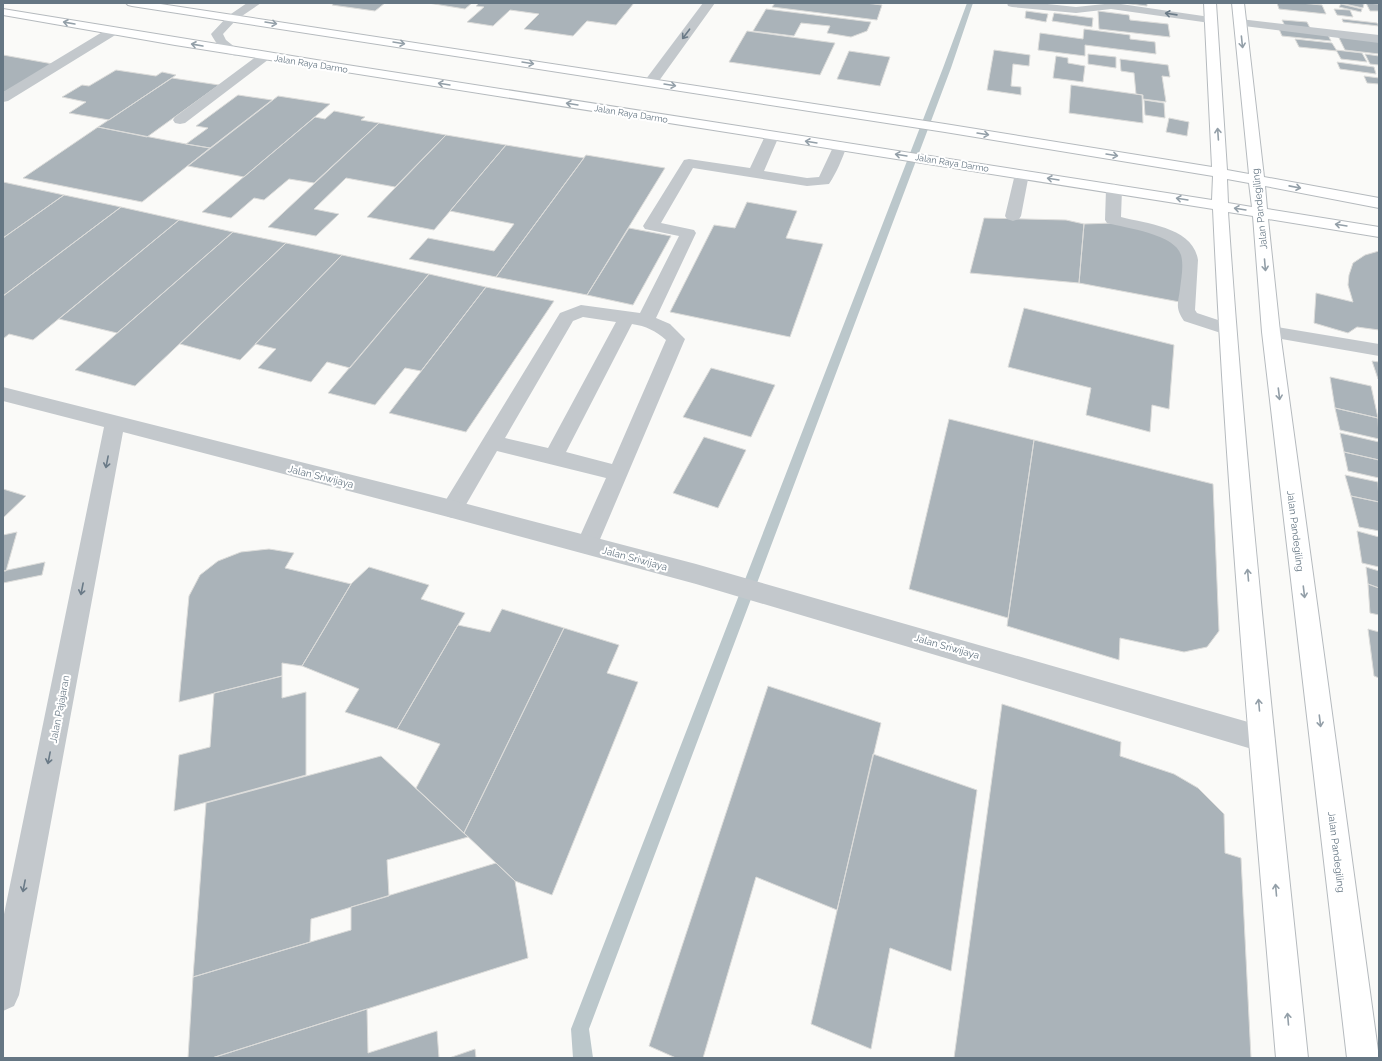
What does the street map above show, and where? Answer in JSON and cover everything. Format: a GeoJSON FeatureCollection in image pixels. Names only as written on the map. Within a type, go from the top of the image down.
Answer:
{"type":"FeatureCollection","features":[{"type":"Feature","properties":{"kind":"main road"},"geometry":{"type":"LineString","coordinates":[[132,3],[873,116],[1220,173],[1379,202]]}},
{"type":"Feature","properties":{"kind":"main road"},"geometry":{"type":"LineString","coordinates":[[1210,3],[1227,329],[1262,739],[1292,1058]]}},
{"type":"Feature","properties":{"kind":"main road","name":"Jalan Pandegiling"},"geometry":{"type":"LineString","coordinates":[[1238,3],[1257,180],[1271,332],[1363,1058]]}},
{"type":"Feature","properties":{"kind":"main road","name":"Jalan Raya Darmo"},"geometry":{"type":"LineString","coordinates":[[3,12],[235,52],[1022,174],[1379,232]]}},
{"type":"Feature","properties":{"kind":"street"},"geometry":{"type":"LineString","coordinates":[[235,52],[221,42],[217,34],[232,18],[255,3]]}},
{"type":"Feature","properties":{"kind":"street"},"geometry":{"type":"LineString","coordinates":[[651,82],[709,3]]}},
{"type":"Feature","properties":{"kind":"street"},"geometry":{"type":"LineString","coordinates":[[1012,4],[1076,10],[1112,6],[1155,8],[1210,20]]}},
{"type":"Feature","properties":{"kind":"street"},"geometry":{"type":"LineString","coordinates":[[1240,22],[1379,40]]}},
{"type":"Feature","properties":{"kind":"street"},"geometry":{"type":"LineString","coordinates":[[3,98],[112,31]]}},
{"type":"Feature","properties":{"kind":"street"},"geometry":{"type":"LineString","coordinates":[[180,120],[265,56]]}},
{"type":"Feature","properties":{"kind":"street"},"geometry":{"type":"LineString","coordinates":[[755,174],[772,136]]}},
{"type":"Feature","properties":{"kind":"street"},"geometry":{"type":"LineString","coordinates":[[646,320],[688,233],[651,226],[689,163],[807,182],[824,181],[831,170],[840,146]]}},
{"type":"Feature","properties":{"kind":"street"},"geometry":{"type":"LineString","coordinates":[[1012,216],[1022,174]]}},
{"type":"Feature","properties":{"kind":"street"},"geometry":{"type":"LineString","coordinates":[[1114,189],[1113,220],[1160,231],[1179,242],[1189,254],[1186,310],[1190,317],[1227,329]]}},
{"type":"Feature","properties":{"kind":"street"},"geometry":{"type":"LineString","coordinates":[[452,509],[566,317],[581,312],[646,320],[664,328],[676,339],[587,545]]}},
{"type":"Feature","properties":{"kind":"street"},"geometry":{"type":"LineString","coordinates":[[553,457],[627,317]]}},
{"type":"Feature","properties":{"kind":"street"},"geometry":{"type":"LineString","coordinates":[[1271,332],[1379,350]]}},
{"type":"Feature","properties":{"kind":"street","name":"Jalan Sriwijaya"},"geometry":{"type":"LineString","coordinates":[[3,394],[452,509],[696,574],[807,605],[1262,739]]}},
{"type":"Feature","properties":{"kind":"street","name":"Jalan Pajajaran"},"geometry":{"type":"LineString","coordinates":[[3,995],[115,423]]}},
{"type":"Feature","properties":{"kind":"street"},"geometry":{"type":"LineString","coordinates":[[492,442],[618,473]]}},
{"type":"Feature","properties":{"kind":"building"},"geometry":{"type":"Polygon","coordinates":[[[326,3],[385,3],[375,11],[326,3]]]}},
{"type":"Feature","properties":{"kind":"building"},"geometry":{"type":"Polygon","coordinates":[[[428,3],[472,3],[465,9],[428,3]]]}},
{"type":"Feature","properties":{"kind":"building"},"geometry":{"type":"Polygon","coordinates":[[[479,3],[634,3],[616,25],[587,21],[573,36],[524,29],[539,14],[510,10],[493,26],[467,22],[484,7],[476,6],[479,3]]]}},
{"type":"Feature","properties":{"kind":"building"},"geometry":{"type":"Polygon","coordinates":[[[775,3],[865,3],[882,5],[877,20],[772,7],[775,3]]]}},
{"type":"Feature","properties":{"kind":"building"},"geometry":{"type":"Polygon","coordinates":[[[1123,3],[1147,3],[1147,6],[1123,3]]]}},
{"type":"Feature","properties":{"kind":"building"},"geometry":{"type":"Polygon","coordinates":[[[1277,3],[1322,5],[1326,14],[1279,9],[1277,3]]]}},
{"type":"Feature","properties":{"kind":"building"},"geometry":{"type":"Polygon","coordinates":[[[1340,3],[1359,3],[1364,4],[1363,8],[1340,3]]]}},
{"type":"Feature","properties":{"kind":"building"},"geometry":{"type":"Polygon","coordinates":[[[1366,3],[1379,4],[1379,11],[1370,11],[1366,3]]]}},
{"type":"Feature","properties":{"kind":"building"},"geometry":{"type":"Polygon","coordinates":[[[1341,4],[1362,9],[1361,12],[1339,7],[1341,4]]]}},
{"type":"Feature","properties":{"kind":"building"},"geometry":{"type":"Polygon","coordinates":[[[766,9],[871,22],[867,31],[851,37],[827,33],[830,26],[801,23],[794,36],[753,31],[766,9]]]}},
{"type":"Feature","properties":{"kind":"building"},"geometry":{"type":"Polygon","coordinates":[[[1334,9],[1350,10],[1353,17],[1337,15],[1334,9]]]}},
{"type":"Feature","properties":{"kind":"building"},"geometry":{"type":"Polygon","coordinates":[[[1026,11],[1048,14],[1046,22],[1025,18],[1026,11]]]}},
{"type":"Feature","properties":{"kind":"building"},"geometry":{"type":"Polygon","coordinates":[[[1098,11],[1129,15],[1130,20],[1168,24],[1170,37],[1099,29],[1098,11]]]}},
{"type":"Feature","properties":{"kind":"building"},"geometry":{"type":"Polygon","coordinates":[[[1054,13],[1093,18],[1092,27],[1052,21],[1054,13]]]}},
{"type":"Feature","properties":{"kind":"building"},"geometry":{"type":"Polygon","coordinates":[[[1342,19],[1377,23],[1379,26],[1343,22],[1342,19]]]}},
{"type":"Feature","properties":{"kind":"building"},"geometry":{"type":"Polygon","coordinates":[[[1282,20],[1307,22],[1310,28],[1285,26],[1282,20]]]}},
{"type":"Feature","properties":{"kind":"building"},"geometry":{"type":"Polygon","coordinates":[[[1084,29],[1130,35],[1130,39],[1155,42],[1156,54],[1085,45],[1085,56],[1038,50],[1040,33],[1083,39],[1084,29]]]}},
{"type":"Feature","properties":{"kind":"building"},"geometry":{"type":"Polygon","coordinates":[[[1279,29],[1328,35],[1331,41],[1282,36],[1279,29]]]}},
{"type":"Feature","properties":{"kind":"building"},"geometry":{"type":"Polygon","coordinates":[[[747,31],[835,43],[820,75],[729,62],[747,31]]]}},
{"type":"Feature","properties":{"kind":"building"},"geometry":{"type":"Polygon","coordinates":[[[1338,36],[1379,41],[1379,54],[1345,50],[1338,36]]]}},
{"type":"Feature","properties":{"kind":"building"},"geometry":{"type":"Polygon","coordinates":[[[1295,39],[1332,43],[1337,51],[1299,47],[1295,39]]]}},
{"type":"Feature","properties":{"kind":"building"},"geometry":{"type":"Polygon","coordinates":[[[994,50],[1030,55],[1029,66],[1013,64],[1011,86],[1021,87],[1021,95],[987,90],[994,50]]]}},
{"type":"Feature","properties":{"kind":"building"},"geometry":{"type":"Polygon","coordinates":[[[1336,50],[1362,53],[1367,62],[1341,59],[1336,50]]]}},
{"type":"Feature","properties":{"kind":"building"},"geometry":{"type":"Polygon","coordinates":[[[849,51],[890,57],[880,86],[837,79],[849,51]]]}},
{"type":"Feature","properties":{"kind":"building"},"geometry":{"type":"Polygon","coordinates":[[[1088,54],[1116,57],[1116,68],[1088,64],[1088,54]]]}},
{"type":"Feature","properties":{"kind":"building"},"geometry":{"type":"Polygon","coordinates":[[[1365,54],[1379,56],[1379,65],[1370,64],[1365,54]]]}},
{"type":"Feature","properties":{"kind":"building"},"geometry":{"type":"Polygon","coordinates":[[[3,55],[53,64],[3,93],[3,55]]]}},
{"type":"Feature","properties":{"kind":"building"},"geometry":{"type":"Polygon","coordinates":[[[1056,56],[1068,58],[1068,63],[1085,66],[1083,82],[1053,78],[1056,56]]]}},
{"type":"Feature","properties":{"kind":"building"},"geometry":{"type":"Polygon","coordinates":[[[1120,59],[1168,65],[1170,77],[1162,76],[1166,102],[1143,99],[1143,95],[1136,94],[1134,73],[1121,71],[1120,59]]]}},
{"type":"Feature","properties":{"kind":"building"},"geometry":{"type":"Polygon","coordinates":[[[1337,62],[1374,67],[1376,74],[1340,69],[1337,62]]]}},
{"type":"Feature","properties":{"kind":"building"},"geometry":{"type":"Polygon","coordinates":[[[116,70],[156,76],[162,72],[176,75],[109,120],[69,113],[86,102],[62,97],[82,85],[89,86],[116,70]]]}},
{"type":"Feature","properties":{"kind":"building"},"geometry":{"type":"Polygon","coordinates":[[[1364,76],[1379,78],[1379,84],[1367,83],[1364,76]]]}},
{"type":"Feature","properties":{"kind":"building"},"geometry":{"type":"Polygon","coordinates":[[[172,78],[219,85],[147,137],[98,127],[172,78]]]}},
{"type":"Feature","properties":{"kind":"building"},"geometry":{"type":"Polygon","coordinates":[[[1071,85],[1142,95],[1143,123],[1069,113],[1071,85]]]}},
{"type":"Feature","properties":{"kind":"building"},"geometry":{"type":"Polygon","coordinates":[[[238,95],[272,100],[210,148],[186,144],[208,128],[196,126],[238,95]]]}},
{"type":"Feature","properties":{"kind":"building"},"geometry":{"type":"Polygon","coordinates":[[[278,96],[330,104],[244,177],[188,166],[278,96]]]}},
{"type":"Feature","properties":{"kind":"building"},"geometry":{"type":"Polygon","coordinates":[[[1144,100],[1164,103],[1165,118],[1145,115],[1144,100]]]}},
{"type":"Feature","properties":{"kind":"building"},"geometry":{"type":"Polygon","coordinates":[[[334,111],[365,117],[361,120],[379,123],[314,183],[289,179],[264,200],[254,198],[231,218],[202,212],[315,117],[325,119],[334,111]]]}},
{"type":"Feature","properties":{"kind":"building"},"geometry":{"type":"Polygon","coordinates":[[[1169,118],[1189,122],[1187,136],[1166,132],[1169,118]]]}},
{"type":"Feature","properties":{"kind":"building"},"geometry":{"type":"Polygon","coordinates":[[[379,123],[446,135],[395,187],[346,178],[314,209],[339,214],[316,236],[268,227],[379,123]]]}},
{"type":"Feature","properties":{"kind":"building"},"geometry":{"type":"Polygon","coordinates":[[[98,127],[210,148],[142,202],[23,178],[98,127]]]}},
{"type":"Feature","properties":{"kind":"building"},"geometry":{"type":"Polygon","coordinates":[[[446,135],[506,145],[434,230],[367,217],[446,135]]]}},
{"type":"Feature","properties":{"kind":"building"},"geometry":{"type":"Polygon","coordinates":[[[506,145],[584,158],[496,277],[409,259],[428,238],[494,251],[514,224],[450,211],[506,145]]]}},
{"type":"Feature","properties":{"kind":"building"},"geometry":{"type":"Polygon","coordinates":[[[586,155],[665,168],[587,295],[496,277],[586,155]]]}},
{"type":"Feature","properties":{"kind":"building"},"geometry":{"type":"Polygon","coordinates":[[[3,182],[64,195],[3,238],[3,182]]]}},
{"type":"Feature","properties":{"kind":"building"},"geometry":{"type":"Polygon","coordinates":[[[64,195],[121,207],[3,296],[3,238],[64,195]]]}},
{"type":"Feature","properties":{"kind":"building"},"geometry":{"type":"Polygon","coordinates":[[[747,202],[797,211],[786,238],[823,244],[790,337],[670,312],[714,225],[735,228],[747,202]]]}},
{"type":"Feature","properties":{"kind":"building"},"geometry":{"type":"Polygon","coordinates":[[[121,207],[179,220],[33,340],[9,334],[3,339],[3,296],[121,207]]]}},
{"type":"Feature","properties":{"kind":"building"},"geometry":{"type":"Polygon","coordinates":[[[984,218],[1066,220],[1084,224],[1079,283],[970,273],[984,218]]]}},
{"type":"Feature","properties":{"kind":"building"},"geometry":{"type":"Polygon","coordinates":[[[179,220],[233,232],[117,333],[59,319],[179,220]]]}},
{"type":"Feature","properties":{"kind":"building"},"geometry":{"type":"Polygon","coordinates":[[[1114,223],[1156,231],[1185,252],[1185,303],[1079,283],[1084,224],[1114,223]]]}},
{"type":"Feature","properties":{"kind":"building"},"geometry":{"type":"Polygon","coordinates":[[[629,228],[671,236],[633,305],[587,295],[629,228]]]}},
{"type":"Feature","properties":{"kind":"building"},"geometry":{"type":"Polygon","coordinates":[[[233,232],[286,243],[135,386],[75,370],[233,232]]]}},
{"type":"Feature","properties":{"kind":"building"},"geometry":{"type":"Polygon","coordinates":[[[286,243],[342,255],[240,360],[180,344],[286,243]]]}},
{"type":"Feature","properties":{"kind":"building"},"geometry":{"type":"Polygon","coordinates":[[[1379,251],[1379,330],[1357,327],[1348,333],[1314,323],[1316,293],[1353,302],[1348,285],[1349,275],[1353,263],[1365,255],[1379,251]]]}},
{"type":"Feature","properties":{"kind":"building"},"geometry":{"type":"Polygon","coordinates":[[[342,255],[429,274],[350,368],[327,362],[311,382],[258,368],[276,349],[255,344],[342,255]]]}},
{"type":"Feature","properties":{"kind":"building"},"geometry":{"type":"Polygon","coordinates":[[[429,274],[486,287],[421,371],[405,368],[375,405],[328,393],[429,274]]]}},
{"type":"Feature","properties":{"kind":"building"},"geometry":{"type":"Polygon","coordinates":[[[486,287],[554,301],[466,432],[389,413],[486,287]]]}},
{"type":"Feature","properties":{"kind":"building"},"geometry":{"type":"Polygon","coordinates":[[[1024,308],[1174,345],[1169,409],[1152,405],[1150,432],[1086,415],[1091,388],[1008,367],[1024,308]]]}},
{"type":"Feature","properties":{"kind":"building"},"geometry":{"type":"Polygon","coordinates":[[[1372,361],[1379,362],[1379,380],[1378,379],[1372,361]]]}},
{"type":"Feature","properties":{"kind":"building"},"geometry":{"type":"Polygon","coordinates":[[[711,368],[775,385],[751,437],[683,417],[711,368]]]}},
{"type":"Feature","properties":{"kind":"building"},"geometry":{"type":"Polygon","coordinates":[[[1330,377],[1371,386],[1378,418],[1335,408],[1330,377]]]}},
{"type":"Feature","properties":{"kind":"building"},"geometry":{"type":"Polygon","coordinates":[[[1335,408],[1378,418],[1379,439],[1340,430],[1335,408]]]}},
{"type":"Feature","properties":{"kind":"building"},"geometry":{"type":"Polygon","coordinates":[[[949,419],[1034,440],[1008,618],[909,589],[949,419]]]}},
{"type":"Feature","properties":{"kind":"building"},"geometry":{"type":"Polygon","coordinates":[[[1340,433],[1379,442],[1379,460],[1344,452],[1340,433]]]}},
{"type":"Feature","properties":{"kind":"building"},"geometry":{"type":"Polygon","coordinates":[[[704,437],[746,450],[718,508],[673,493],[704,437]]]}},
{"type":"Feature","properties":{"kind":"building"},"geometry":{"type":"Polygon","coordinates":[[[1034,440],[1213,484],[1219,631],[1207,647],[1184,652],[1120,638],[1119,660],[1007,626],[1034,440]]]}},
{"type":"Feature","properties":{"kind":"building"},"geometry":{"type":"Polygon","coordinates":[[[1344,452],[1379,460],[1379,478],[1348,471],[1344,452]]]}},
{"type":"Feature","properties":{"kind":"building"},"geometry":{"type":"Polygon","coordinates":[[[1345,475],[1378,482],[1379,502],[1351,496],[1345,475]]]}},
{"type":"Feature","properties":{"kind":"building"},"geometry":{"type":"Polygon","coordinates":[[[3,489],[26,496],[3,518],[3,489]]]}},
{"type":"Feature","properties":{"kind":"building"},"geometry":{"type":"Polygon","coordinates":[[[1351,496],[1379,502],[1379,531],[1359,527],[1351,496]]]}},
{"type":"Feature","properties":{"kind":"building"},"geometry":{"type":"Polygon","coordinates":[[[1357,531],[1379,537],[1379,567],[1362,563],[1357,531]]]}},
{"type":"Feature","properties":{"kind":"building"},"geometry":{"type":"Polygon","coordinates":[[[17,532],[6,571],[3,571],[3,535],[17,532]]]}},
{"type":"Feature","properties":{"kind":"building"},"geometry":{"type":"Polygon","coordinates":[[[269,549],[294,553],[285,568],[351,584],[302,666],[282,663],[282,676],[179,702],[189,596],[200,575],[218,561],[241,552],[269,549]]]}},
{"type":"Feature","properties":{"kind":"building"},"geometry":{"type":"Polygon","coordinates":[[[45,562],[42,575],[3,583],[3,571],[45,562]]]}},
{"type":"Feature","properties":{"kind":"building"},"geometry":{"type":"Polygon","coordinates":[[[369,567],[429,585],[421,599],[465,613],[397,729],[345,712],[359,689],[302,666],[351,584],[369,567]]]}},
{"type":"Feature","properties":{"kind":"building"},"geometry":{"type":"Polygon","coordinates":[[[1366,567],[1379,571],[1379,588],[1368,584],[1366,567]]]}},
{"type":"Feature","properties":{"kind":"building"},"geometry":{"type":"Polygon","coordinates":[[[1368,584],[1379,588],[1379,615],[1370,613],[1368,584]]]}},
{"type":"Feature","properties":{"kind":"building"},"geometry":{"type":"Polygon","coordinates":[[[502,609],[564,628],[464,833],[416,788],[440,744],[397,729],[458,625],[490,632],[502,609]]]}},
{"type":"Feature","properties":{"kind":"building"},"geometry":{"type":"Polygon","coordinates":[[[564,628],[619,645],[607,673],[638,682],[552,895],[515,881],[464,833],[564,628]]]}},
{"type":"Feature","properties":{"kind":"building"},"geometry":{"type":"Polygon","coordinates":[[[1368,629],[1379,632],[1379,678],[1374,676],[1368,629]]]}},
{"type":"Feature","properties":{"kind":"building"},"geometry":{"type":"Polygon","coordinates":[[[282,676],[282,698],[306,692],[306,775],[174,811],[179,755],[210,747],[214,693],[282,676]]]}},
{"type":"Feature","properties":{"kind":"building"},"geometry":{"type":"Polygon","coordinates":[[[768,686],[881,723],[837,910],[756,877],[703,1058],[676,1058],[649,1046],[768,686]]]}},
{"type":"Feature","properties":{"kind":"building"},"geometry":{"type":"Polygon","coordinates":[[[1002,704],[1121,742],[1120,756],[1174,774],[1198,788],[1224,814],[1225,853],[1241,858],[1251,1058],[954,1058],[1002,704]]]}},
{"type":"Feature","properties":{"kind":"building"},"geometry":{"type":"Polygon","coordinates":[[[873,754],[977,790],[951,971],[890,948],[871,1049],[811,1024],[873,754]]]}},
{"type":"Feature","properties":{"kind":"building"},"geometry":{"type":"Polygon","coordinates":[[[381,756],[468,837],[387,860],[389,896],[311,919],[310,942],[193,977],[206,803],[381,756]]]}},
{"type":"Feature","properties":{"kind":"building"},"geometry":{"type":"Polygon","coordinates":[[[496,863],[515,881],[528,958],[212,1058],[188,1058],[193,977],[351,930],[351,907],[496,863]]]}},
{"type":"Feature","properties":{"kind":"building"},"geometry":{"type":"Polygon","coordinates":[[[367,1009],[368,1053],[437,1031],[439,1058],[212,1058],[367,1009]]]}},
{"type":"Feature","properties":{"kind":"building"},"geometry":{"type":"Polygon","coordinates":[[[475,1049],[476,1058],[449,1058],[475,1049]]]}},
{"type":"Feature","properties":{"kind":"waterway"},"geometry":{"type":"LineString","coordinates":[[583,1058],[580,1029],[947,68],[970,3]]}}]}
